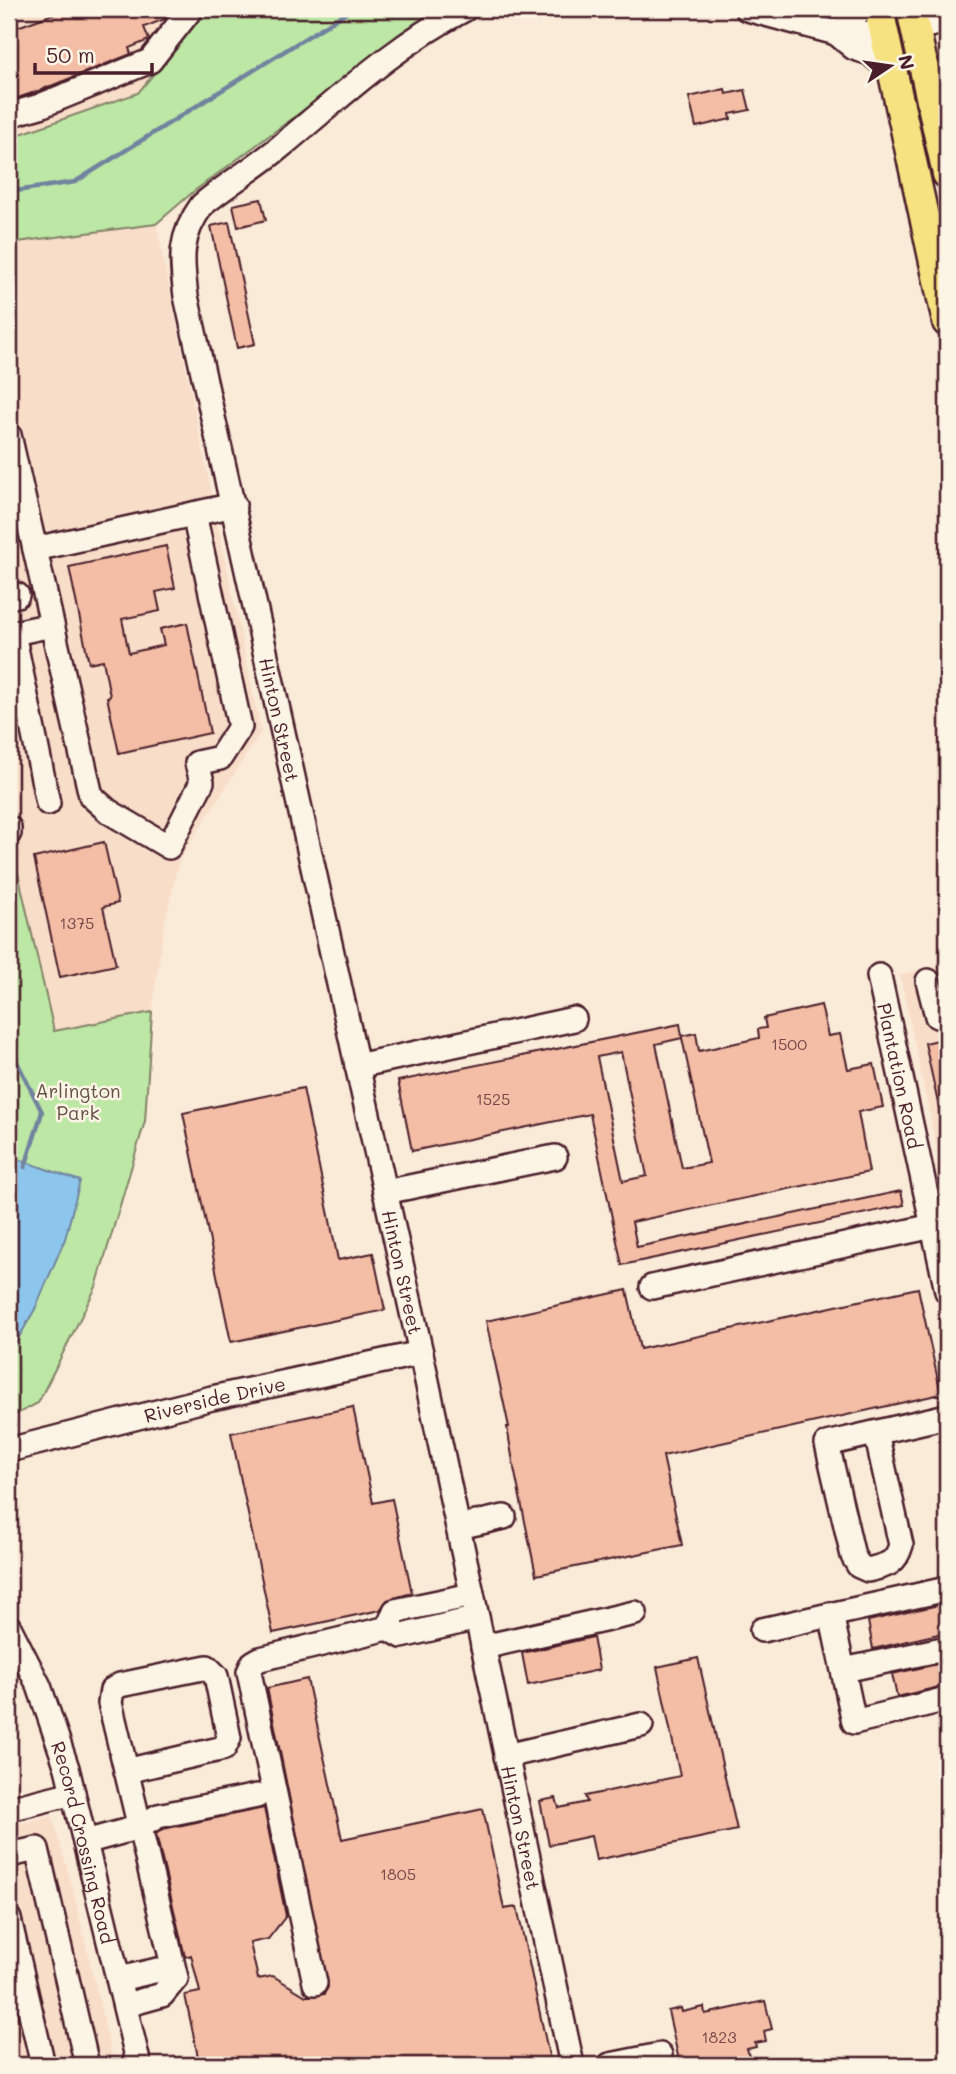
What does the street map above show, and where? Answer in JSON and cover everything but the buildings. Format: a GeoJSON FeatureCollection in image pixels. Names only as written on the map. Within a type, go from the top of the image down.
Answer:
{"type":"FeatureCollection","features":[{"type":"Feature","properties":{"kind":"main road"},"geometry":{"type":"LineString","coordinates":[[947,174],[942,121],[914,18],[882,21],[947,322]]}},
{"type":"Feature","properties":{"kind":"street"},"geometry":{"type":"LineString","coordinates":[[9,114],[40,106],[150,61],[191,9]]}},
{"type":"Feature","properties":{"kind":"street","name":"Hinton Street"},"geometry":{"type":"LineString","coordinates":[[465,9],[405,46],[278,149],[202,205],[187,229],[183,243],[182,270],[421,1353],[572,2065]]}},
{"type":"Feature","properties":{"kind":"street"},"geometry":{"type":"LineString","coordinates":[[747,9],[836,33],[854,48],[870,53],[885,66],[895,82]]}},
{"type":"Feature","properties":{"kind":"street"},"geometry":{"type":"LineString","coordinates":[[836,33],[862,9]]}},
{"type":"Feature","properties":{"kind":"street"},"geometry":{"type":"LineString","coordinates":[[914,18],[947,22]]}},
{"type":"Feature","properties":{"kind":"street"},"geometry":{"type":"LineString","coordinates":[[836,33],[882,21]]}},
{"type":"Feature","properties":{"kind":"street"},"geometry":{"type":"LineString","coordinates":[[9,435],[91,796],[108,811],[169,846],[202,782],[197,763],[220,758],[240,727],[194,514]]}},
{"type":"Feature","properties":{"kind":"street"},"geometry":{"type":"LineString","coordinates":[[35,549],[234,505]]}},
{"type":"Feature","properties":{"kind":"street"},"geometry":{"type":"LineString","coordinates":[[48,803],[11,634],[52,625]]}},
{"type":"Feature","properties":{"kind":"street","name":"Plantation Road"},"geometry":{"type":"LineString","coordinates":[[880,980],[947,1291]]}},
{"type":"Feature","properties":{"kind":"street"},"geometry":{"type":"LineString","coordinates":[[928,981],[937,1016],[947,1014]]}},
{"type":"Feature","properties":{"kind":"street"},"geometry":{"type":"LineString","coordinates":[[358,1066],[574,1020]]}},
{"type":"Feature","properties":{"kind":"street"},"geometry":{"type":"LineString","coordinates":[[385,1192],[555,1157]]}},
{"type":"Feature","properties":{"kind":"street"},"geometry":{"type":"LineString","coordinates":[[652,1287],[933,1226]]}},
{"type":"Feature","properties":{"kind":"street","name":"Riverside Drive"},"geometry":{"type":"LineString","coordinates":[[9,1450],[212,1398],[421,1353]]}},
{"type":"Feature","properties":{"kind":"street"},"geometry":{"type":"LineString","coordinates":[[876,1433],[901,1545],[898,1557],[888,1565],[868,1570],[859,1566],[853,1556],[827,1444],[947,1416]]}},
{"type":"Feature","properties":{"kind":"street"},"geometry":{"type":"LineString","coordinates":[[458,1527],[504,1517]]}},
{"type":"Feature","properties":{"kind":"street"},"geometry":{"type":"LineString","coordinates":[[762,1630],[947,1589]]}},
{"type":"Feature","properties":{"kind":"street"},"geometry":{"type":"LineString","coordinates":[[388,1628],[395,1611],[472,1595]]}},
{"type":"Feature","properties":{"kind":"street"},"geometry":{"type":"LineString","coordinates":[[483,1647],[635,1613]]}},
{"type":"Feature","properties":{"kind":"street"},"geometry":{"type":"LineString","coordinates":[[831,1614],[854,1723],[947,1699]]}},
{"type":"Feature","properties":{"kind":"street"},"geometry":{"type":"LineString","coordinates":[[315,1983],[249,1672],[253,1663],[260,1659],[388,1628],[402,1636],[477,1618]]}},
{"type":"Feature","properties":{"kind":"street","name":"Record Crossing Road"},"geometry":{"type":"LineString","coordinates":[[9,1627],[43,1696],[73,1793],[139,2065]]}},
{"type":"Feature","properties":{"kind":"street"},"geometry":{"type":"LineString","coordinates":[[844,1670],[947,1647]]}},
{"type":"Feature","properties":{"kind":"street"},"geometry":{"type":"LineString","coordinates":[[126,1772],[224,1748],[229,1738],[216,1676],[207,1667],[120,1685],[112,1690],[110,1703],[126,1772],[176,1978]]}},
{"type":"Feature","properties":{"kind":"street"},"geometry":{"type":"LineString","coordinates":[[506,1756],[641,1725]]}},
{"type":"Feature","properties":{"kind":"street"},"geometry":{"type":"LineString","coordinates":[[9,1809],[73,1793]]}},
{"type":"Feature","properties":{"kind":"street"},"geometry":{"type":"LineString","coordinates":[[85,1842],[140,1827],[158,1816],[257,1796]]}},
{"type":"Feature","properties":{"kind":"street"},"geometry":{"type":"LineString","coordinates":[[9,1855],[37,1849],[87,2065]]}},
{"type":"Feature","properties":{"kind":"street"},"geometry":{"type":"LineString","coordinates":[[9,1919],[43,2065]]}},
{"type":"Feature","properties":{"kind":"street"},"geometry":{"type":"LineString","coordinates":[[119,1979],[158,1970],[176,1978]]}},
{"type":"Feature","properties":{"kind":"street"},"geometry":{"type":"LineString","coordinates":[[126,2005],[162,1995],[176,1978]]}},
{"type":"Feature","properties":{"kind":"street"},"geometry":{"type":"LineString","coordinates":[[610,2065],[660,2055]]}},
{"type":"Feature","properties":{"kind":"shaded area"},"geometry":{"type":"Polygon","coordinates":[[[9,9],[207,9],[138,93],[9,138],[9,9]]]}},
{"type":"Feature","properties":{"kind":"shaded area"},"geometry":{"type":"Polygon","coordinates":[[[156,224],[261,732],[179,860],[163,931],[152,1012],[54,1032],[13,851],[9,852],[9,243],[156,224]]]}},
{"type":"Feature","properties":{"kind":"shaded area"},"geometry":{"type":"Polygon","coordinates":[[[947,964],[947,1195],[900,975],[947,964]]]}},
{"type":"Feature","properties":{"kind":"shaded area"},"geometry":{"type":"Polygon","coordinates":[[[52,1816],[73,1890],[114,2065],[9,2065],[9,1826],[52,1816]]]}},
{"type":"Feature","properties":{"kind":"green space"},"geometry":{"type":"Polygon","coordinates":[[[207,9],[440,9],[193,192],[156,224],[9,243],[9,138],[138,93],[207,9]]]}},
{"type":"Feature","properties":{"kind":"green space","name":"Arlington Park"},"geometry":{"type":"Polygon","coordinates":[[[13,851],[54,1031],[152,1012],[145,1121],[96,1287],[38,1403],[9,1418],[9,852],[13,851]]]}},
{"type":"Feature","properties":{"kind":"water"},"geometry":{"type":"Polygon","coordinates":[[[9,1156],[80,1181],[65,1239],[35,1309],[9,1355],[9,1156]]]}},
{"type":"Feature","properties":{"kind":"waterway"},"geometry":{"type":"LineString","coordinates":[[9,192],[75,182],[352,9]]}},
{"type":"Feature","properties":{"kind":"waterway"},"geometry":{"type":"LineString","coordinates":[[9,1046],[42,1112],[25,1167]]}}]}
